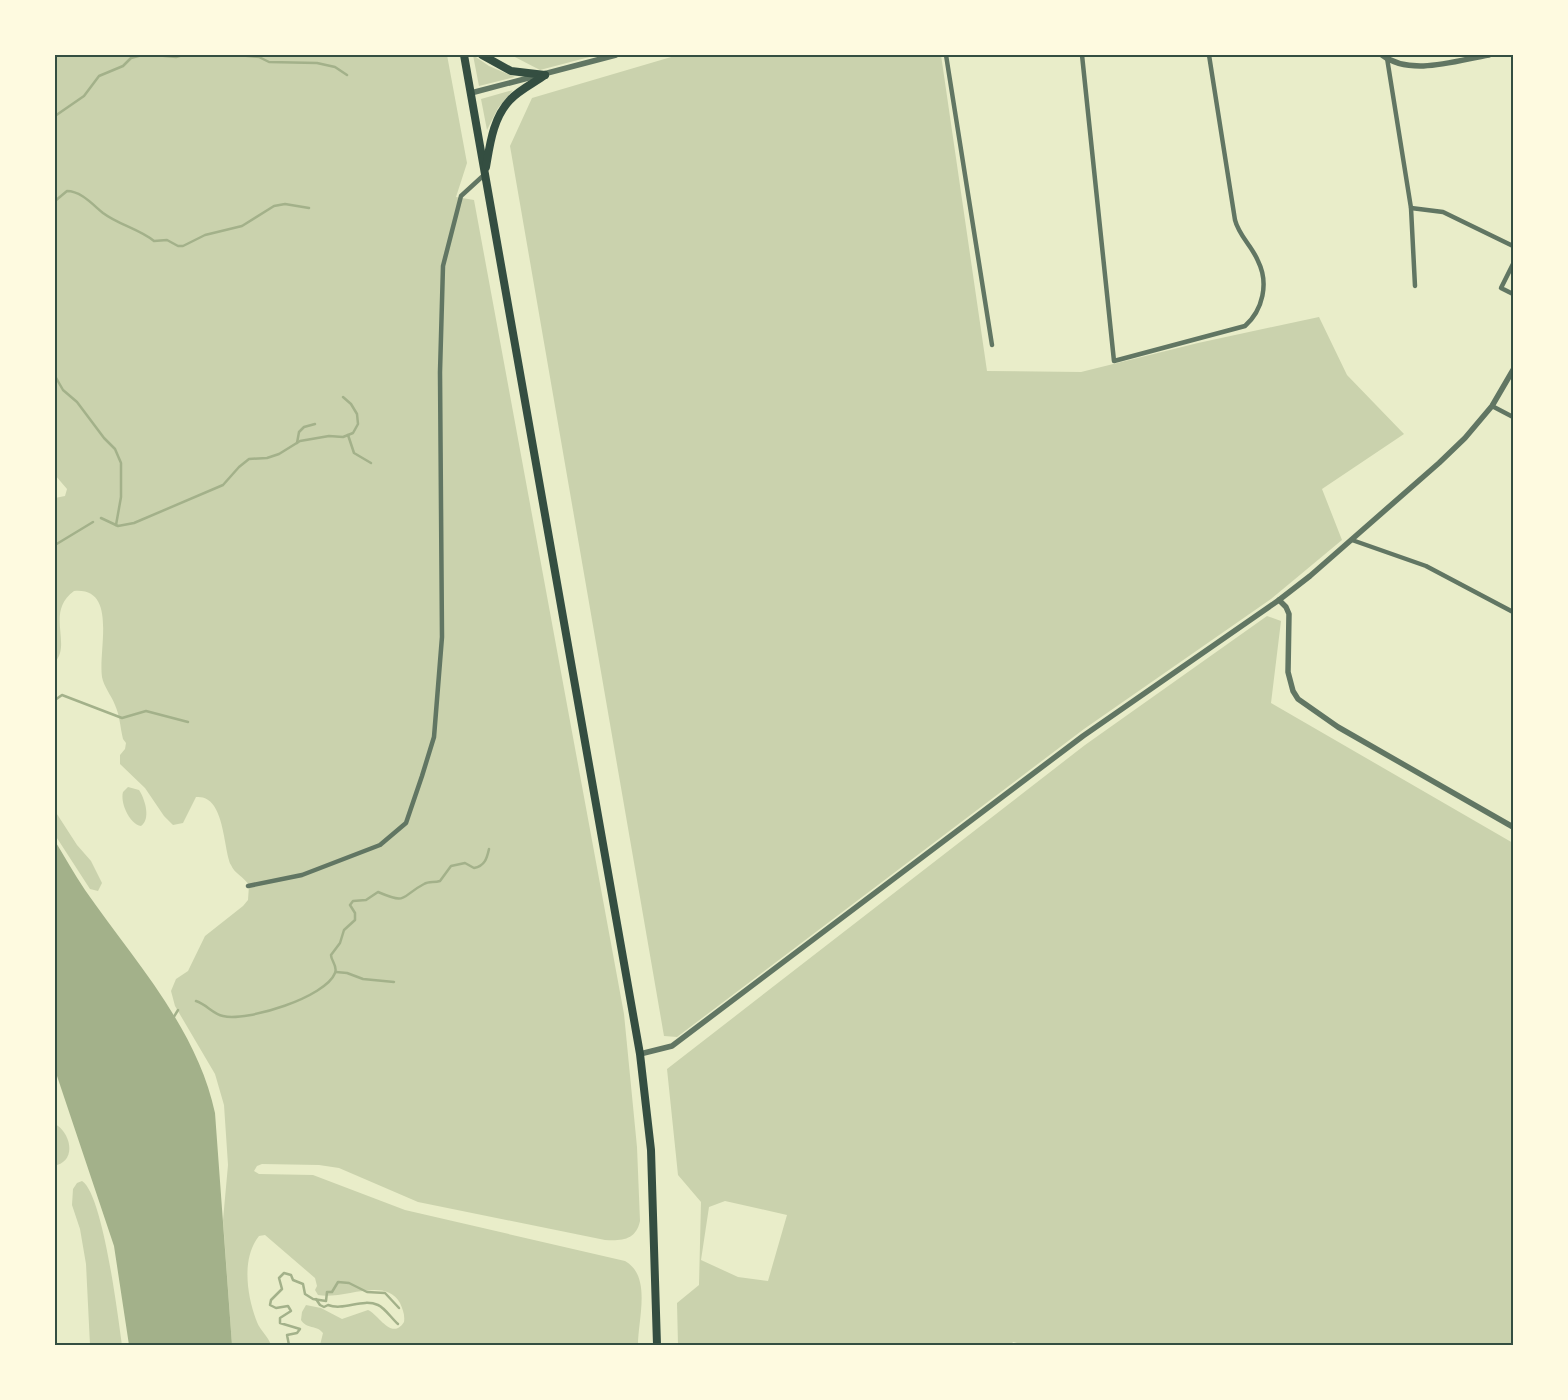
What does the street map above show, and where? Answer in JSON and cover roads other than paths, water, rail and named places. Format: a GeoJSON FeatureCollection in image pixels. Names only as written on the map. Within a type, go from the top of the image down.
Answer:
{"type":"FeatureCollection","features":[{"type":"Feature","properties":{"kind":"main road"},"geometry":{"type":"LineString","coordinates":[[464,55],[640,1054],[651,1150],[657,1345]]}},
{"type":"Feature","properties":{"kind":"main road"},"geometry":{"type":"LineString","coordinates":[[482,55],[511,71],[545,75]]}},
{"type":"Feature","properties":{"kind":"main road"},"geometry":{"type":"LineString","coordinates":[[485,174],[493,132],[503,110],[510,100],[545,75]]}},
{"type":"Feature","properties":{"kind":"street"},"geometry":{"type":"LineString","coordinates":[[471,94],[616,55]]}},
{"type":"Feature","properties":{"kind":"street"},"geometry":{"type":"LineString","coordinates":[[946,55],[992,345]]}},
{"type":"Feature","properties":{"kind":"street"},"geometry":{"type":"LineString","coordinates":[[1082,55],[1114,361],[1245,326],[1257,312],[1261,302],[1262,279],[1258,259],[1240,234],[1235,220],[1209,55]]}},
{"type":"Feature","properties":{"kind":"street"},"geometry":{"type":"LineString","coordinates":[[1385,57],[1406,65],[1423,66],[1490,55]]}},
{"type":"Feature","properties":{"kind":"street"},"geometry":{"type":"LineString","coordinates":[[1385,57],[1411,208],[1415,286]]}},
{"type":"Feature","properties":{"kind":"street"},"geometry":{"type":"LineString","coordinates":[[248,886],[302,874],[380,845],[406,823],[422,776],[434,737],[442,637],[440,372],[443,266],[461,196],[485,174]]}},
{"type":"Feature","properties":{"kind":"street"},"geometry":{"type":"LineString","coordinates":[[1411,208],[1443,212],[1513,246]]}},
{"type":"Feature","properties":{"kind":"street"},"geometry":{"type":"LineString","coordinates":[[1513,264],[1502,288],[1513,294]]}},
{"type":"Feature","properties":{"kind":"street"},"geometry":{"type":"LineString","coordinates":[[640,1054],[672,1046],[1083,736],[1279,600],[1352,540],[1465,438],[1492,406],[1513,370]]}},
{"type":"Feature","properties":{"kind":"street"},"geometry":{"type":"LineString","coordinates":[[1492,406],[1513,417]]}},
{"type":"Feature","properties":{"kind":"street"},"geometry":{"type":"LineString","coordinates":[[1352,540],[1426,566],[1513,612]]}},
{"type":"Feature","properties":{"kind":"street"},"geometry":{"type":"LineString","coordinates":[[1279,600],[1286,607],[1289,614],[1288,672],[1293,691],[1298,699],[1338,727],[1513,827]]}},
{"type":"Feature","properties":{"kind":"waterway"},"geometry":{"type":"LineString","coordinates":[[55,116],[84,96],[99,76],[123,66],[131,58],[142,55]]}},
{"type":"Feature","properties":{"kind":"waterway"},"geometry":{"type":"LineString","coordinates":[[155,55],[176,57],[183,55]]}},
{"type":"Feature","properties":{"kind":"waterway"},"geometry":{"type":"LineString","coordinates":[[238,55],[259,57],[269,62],[317,63],[335,67],[347,75]]}},
{"type":"Feature","properties":{"kind":"waterway"},"geometry":{"type":"LineString","coordinates":[[55,201],[67,191],[77,193],[109,217],[154,241],[167,240],[178,246],[183,246],[205,235],[242,226],[274,206],[285,204],[309,208]]}},
{"type":"Feature","properties":{"kind":"waterway"},"geometry":{"type":"LineString","coordinates":[[55,376],[63,390],[77,402],[104,438],[115,449],[121,463],[121,497],[116,525]]}},
{"type":"Feature","properties":{"kind":"waterway"},"geometry":{"type":"LineString","coordinates":[[101,518],[118,526],[134,523],[223,485],[249,459],[267,458],[279,454],[300,441],[329,436],[343,437],[353,433],[358,424],[357,414],[351,404],[343,397]]}},
{"type":"Feature","properties":{"kind":"waterway"},"geometry":{"type":"LineString","coordinates":[[297,443],[299,432],[304,427],[315,424]]}},
{"type":"Feature","properties":{"kind":"waterway"},"geometry":{"type":"LineString","coordinates":[[348,435],[354,453],[371,463]]}},
{"type":"Feature","properties":{"kind":"waterway"},"geometry":{"type":"LineString","coordinates":[[55,545],[93,522]]}},
{"type":"Feature","properties":{"kind":"waterway"},"geometry":{"type":"LineString","coordinates":[[55,700],[62,695],[122,718],[146,711],[188,722]]}},
{"type":"Feature","properties":{"kind":"waterway"},"geometry":{"type":"LineString","coordinates":[[196,1001],[219,1015],[234,1017],[267,1011],[302,999],[329,982],[335,973],[336,968],[331,955],[340,943],[344,930],[355,920],[355,913],[350,905],[353,901],[366,900],[378,892],[395,898],[403,898],[426,883],[440,881],[451,866],[465,863],[474,868],[481,865],[489,849]]}},
{"type":"Feature","properties":{"kind":"waterway"},"geometry":{"type":"LineString","coordinates":[[336,972],[347,973],[363,979],[394,982]]}},
{"type":"Feature","properties":{"kind":"waterway"},"geometry":{"type":"LineString","coordinates":[[172,1020],[178,1010]]}},
{"type":"Feature","properties":{"kind":"waterway"},"geometry":{"type":"LineString","coordinates":[[289,1345],[287,1335],[297,1333],[300,1329],[280,1323],[280,1318],[291,1311],[288,1306],[276,1308],[270,1305],[271,1300],[282,1289],[279,1278],[284,1273],[291,1275],[293,1280],[303,1284],[305,1294],[313,1299],[326,1301],[327,1292],[332,1292],[338,1282],[349,1283],[367,1292],[385,1293],[399,1308]]}},
{"type":"Feature","properties":{"kind":"waterway"},"geometry":{"type":"LineString","coordinates":[[316,1299],[324,1307],[328,1305],[340,1307],[372,1303],[383,1309],[398,1324]]}}]}
